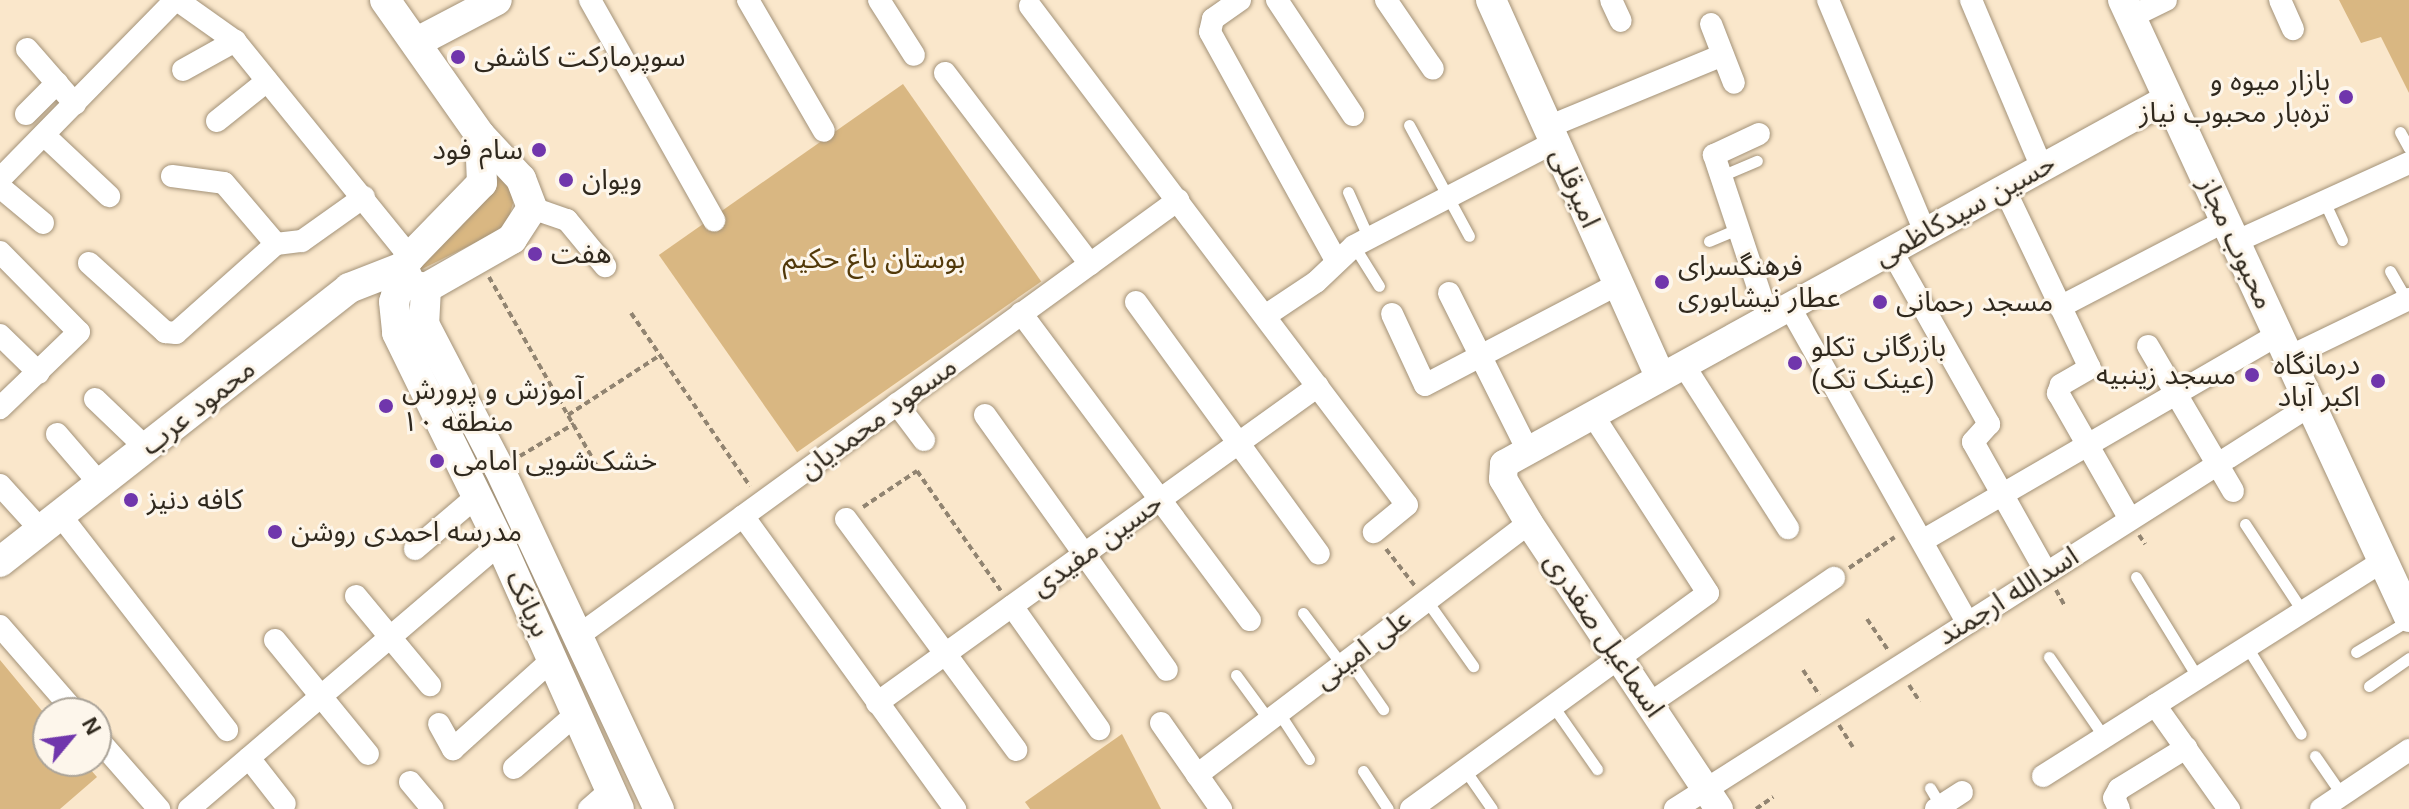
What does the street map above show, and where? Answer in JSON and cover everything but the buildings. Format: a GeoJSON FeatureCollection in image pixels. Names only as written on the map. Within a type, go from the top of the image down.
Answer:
{"type":"FeatureCollection","features":[{"type":"Feature","properties":{"kind":"main road"},"geometry":{"type":"LineString","coordinates":[[385,0],[480,135],[521,179],[532,208],[512,239],[426,288],[411,285],[407,262],[482,183],[480,135]]}},
{"type":"Feature","properties":{"kind":"main road"},"geometry":{"type":"LineString","coordinates":[[417,42],[497,0]]}},
{"type":"Feature","properties":{"kind":"main road","name":"امیرقلی"},"geometry":{"type":"LineString","coordinates":[[1496,1],[1618,284],[1671,370]]}},
{"type":"Feature","properties":{"kind":"main road","name":"محبوب مجاز"},"geometry":{"type":"LineString","coordinates":[[2127,8],[2409,618]]}},
{"type":"Feature","properties":{"kind":"main road","name":"محمود عرب"},"geometry":{"type":"LineString","coordinates":[[0,562],[349,288],[407,262]]}},
{"type":"Feature","properties":{"kind":"main road","name":"بریانک"},"geometry":{"type":"LineString","coordinates":[[407,262],[394,302],[397,333],[553,659],[606,803]]}},
{"type":"Feature","properties":{"kind":"main road","name":"بریانک"},"geometry":{"type":"LineString","coordinates":[[426,288],[421,308],[424,324],[499,468],[659,809]]}},
{"type":"Feature","properties":{"kind":"main road"},"geometry":{"type":"LineString","coordinates":[[606,803],[643,775]]}},
{"type":"Feature","properties":{"kind":"street"},"geometry":{"type":"LineString","coordinates":[[0,179],[176,0],[235,41],[364,197],[407,262]]}},
{"type":"Feature","properties":{"kind":"street"},"geometry":{"type":"LineString","coordinates":[[590,0],[714,220]]}},
{"type":"Feature","properties":{"kind":"street"},"geometry":{"type":"LineString","coordinates":[[748,0],[824,131]]}},
{"type":"Feature","properties":{"kind":"street"},"geometry":{"type":"LineString","coordinates":[[879,0],[914,55]]}},
{"type":"Feature","properties":{"kind":"street"},"geometry":{"type":"LineString","coordinates":[[1240,0],[1213,19],[1210,32],[1336,260]]}},
{"type":"Feature","properties":{"kind":"street"},"geometry":{"type":"LineString","coordinates":[[1277,0],[1353,115]]}},
{"type":"Feature","properties":{"kind":"street"},"geometry":{"type":"LineString","coordinates":[[1386,0],[1433,69]]}},
{"type":"Feature","properties":{"kind":"street"},"geometry":{"type":"LineString","coordinates":[[1611,0],[1621,21]]}},
{"type":"Feature","properties":{"kind":"street"},"geometry":{"type":"LineString","coordinates":[[1828,0],[1925,232]]}},
{"type":"Feature","properties":{"kind":"street"},"geometry":{"type":"LineString","coordinates":[[1971,0],[2042,168]]}},
{"type":"Feature","properties":{"kind":"street"},"geometry":{"type":"LineString","coordinates":[[2127,8],[2166,0]]}},
{"type":"Feature","properties":{"kind":"street"},"geometry":{"type":"LineString","coordinates":[[2280,0],[2293,29]]}},
{"type":"Feature","properties":{"kind":"street"},"geometry":{"type":"LineString","coordinates":[[1030,6],[1407,505],[1374,532]]}},
{"type":"Feature","properties":{"kind":"street"},"geometry":{"type":"LineString","coordinates":[[1711,24],[1734,83]]}},
{"type":"Feature","properties":{"kind":"street"},"geometry":{"type":"LineString","coordinates":[[183,70],[235,41]]}},
{"type":"Feature","properties":{"kind":"street"},"geometry":{"type":"LineString","coordinates":[[27,49],[75,104]]}},
{"type":"Feature","properties":{"kind":"street"},"geometry":{"type":"LineString","coordinates":[[1265,316],[1316,282],[1336,260],[1362,242],[1449,197],[1552,135],[1723,55]]}},
{"type":"Feature","properties":{"kind":"street"},"geometry":{"type":"LineString","coordinates":[[945,73],[1090,264]]}},
{"type":"Feature","properties":{"kind":"street"},"geometry":{"type":"LineString","coordinates":[[217,121],[267,81]]}},
{"type":"Feature","properties":{"kind":"street"},"geometry":{"type":"LineString","coordinates":[[26,114],[57,83]]}},
{"type":"Feature","properties":{"kind":"street","name":"حسین سیدکاظمی"},"geometry":{"type":"LineString","coordinates":[[1518,454],[2169,98]]}},
{"type":"Feature","properties":{"kind":"street"},"geometry":{"type":"LineString","coordinates":[[1759,134],[1716,150],[1721,176],[1739,228],[1779,312],[1917,533],[1967,622]]}},
{"type":"Feature","properties":{"kind":"street"},"geometry":{"type":"LineString","coordinates":[[45,136],[109,196]]}},
{"type":"Feature","properties":{"kind":"street"},"geometry":{"type":"LineString","coordinates":[[2060,307],[2230,231],[2324,201],[2409,163]]}},
{"type":"Feature","properties":{"kind":"street"},"geometry":{"type":"LineString","coordinates":[[172,176],[224,183],[276,244]]}},
{"type":"Feature","properties":{"kind":"street"},"geometry":{"type":"LineString","coordinates":[[0,187],[43,223]]}},
{"type":"Feature","properties":{"kind":"street"},"geometry":{"type":"LineString","coordinates":[[2004,188],[2090,368],[2061,385],[2058,393],[2130,519]]}},
{"type":"Feature","properties":{"kind":"street"},"geometry":{"type":"LineString","coordinates":[[89,263],[165,332],[180,331],[276,244],[302,241],[364,197]]}},
{"type":"Feature","properties":{"kind":"street","name":"مسعود محمدیان"},"geometry":{"type":"LineString","coordinates":[[578,636],[1178,200]]}},
{"type":"Feature","properties":{"kind":"street"},"geometry":{"type":"LineString","coordinates":[[532,208],[567,220],[605,266]]}},
{"type":"Feature","properties":{"kind":"street"},"geometry":{"type":"LineString","coordinates":[[1891,250],[1989,424],[1973,442],[2046,572]]}},
{"type":"Feature","properties":{"kind":"street"},"geometry":{"type":"LineString","coordinates":[[0,252],[79,332],[0,408]]}},
{"type":"Feature","properties":{"kind":"street"},"geometry":{"type":"LineString","coordinates":[[1392,314],[1425,385],[1618,284]]}},
{"type":"Feature","properties":{"kind":"street"},"geometry":{"type":"LineString","coordinates":[[1449,293],[1481,356],[1518,454]]}},
{"type":"Feature","properties":{"kind":"street"},"geometry":{"type":"LineString","coordinates":[[1917,533],[2004,494],[2176,394],[2284,346],[2408,300]]}},
{"type":"Feature","properties":{"kind":"street"},"geometry":{"type":"LineString","coordinates":[[1136,302],[1319,554]]}},
{"type":"Feature","properties":{"kind":"street"},"geometry":{"type":"LineString","coordinates":[[1021,313],[1250,620]]}},
{"type":"Feature","properties":{"kind":"street"},"geometry":{"type":"LineString","coordinates":[[0,335],[39,373]]}},
{"type":"Feature","properties":{"kind":"street"},"geometry":{"type":"LineString","coordinates":[[2148,346],[2233,491]]}},
{"type":"Feature","properties":{"kind":"street"},"geometry":{"type":"LineString","coordinates":[[1671,370],[1788,528]]}},
{"type":"Feature","properties":{"kind":"street","name":"حسین مفیدی"},"geometry":{"type":"LineString","coordinates":[[877,703],[1318,386]]}},
{"type":"Feature","properties":{"kind":"street"},"geometry":{"type":"LineString","coordinates":[[95,399],[145,447]]}},
{"type":"Feature","properties":{"kind":"street"},"geometry":{"type":"LineString","coordinates":[[897,404],[924,440]]}},
{"type":"Feature","properties":{"kind":"street","name":"اسدالله ارجمند"},"geometry":{"type":"LineString","coordinates":[[1675,809],[1712,798],[1829,709],[2311,405]]}},
{"type":"Feature","properties":{"kind":"street"},"geometry":{"type":"LineString","coordinates":[[1421,806],[1465,770],[1708,593],[1592,414]]}},
{"type":"Feature","properties":{"kind":"street"},"geometry":{"type":"LineString","coordinates":[[985,415],[1167,670]]}},
{"type":"Feature","properties":{"kind":"street"},"geometry":{"type":"LineString","coordinates":[[57,434],[100,484]]}},
{"type":"Feature","properties":{"kind":"street","name":"اسماعیل صفدری"},"geometry":{"type":"LineString","coordinates":[[1518,454],[1503,479],[1712,798]]}},
{"type":"Feature","properties":{"kind":"street"},"geometry":{"type":"LineString","coordinates":[[0,485],[51,523],[227,730]]}},
{"type":"Feature","properties":{"kind":"street"},"geometry":{"type":"LineString","coordinates":[[415,549],[477,496]]}},
{"type":"Feature","properties":{"kind":"street"},"geometry":{"type":"LineString","coordinates":[[743,516],[955,809]]}},
{"type":"Feature","properties":{"kind":"street"},"geometry":{"type":"LineString","coordinates":[[846,519],[1016,750]]}},
{"type":"Feature","properties":{"kind":"street","name":"علی امینی"},"geometry":{"type":"LineString","coordinates":[[1197,775],[1529,523]]}},
{"type":"Feature","properties":{"kind":"street"},"geometry":{"type":"LineString","coordinates":[[189,809],[500,543]]}},
{"type":"Feature","properties":{"kind":"street"},"geometry":{"type":"LineString","coordinates":[[2043,776],[2383,561]]}},
{"type":"Feature","properties":{"kind":"street"},"geometry":{"type":"LineString","coordinates":[[1649,704],[1834,578]]}},
{"type":"Feature","properties":{"kind":"street"},"geometry":{"type":"LineString","coordinates":[[356,596],[430,685]]}},
{"type":"Feature","properties":{"kind":"street"},"geometry":{"type":"LineString","coordinates":[[1012,606],[1099,729]]}},
{"type":"Feature","properties":{"kind":"street"},"geometry":{"type":"LineString","coordinates":[[0,626],[62,697]]}},
{"type":"Feature","properties":{"kind":"street"},"geometry":{"type":"LineString","coordinates":[[275,640],[368,754]]}},
{"type":"Feature","properties":{"kind":"street"},"geometry":{"type":"LineString","coordinates":[[439,724],[453,749],[553,659]]}},
{"type":"Feature","properties":{"kind":"street"},"geometry":{"type":"LineString","coordinates":[[2155,705],[2229,809]]}},
{"type":"Feature","properties":{"kind":"street"},"geometry":{"type":"LineString","coordinates":[[514,768],[575,715]]}},
{"type":"Feature","properties":{"kind":"street"},"geometry":{"type":"LineString","coordinates":[[1161,723],[1221,809]]}},
{"type":"Feature","properties":{"kind":"street"},"geometry":{"type":"LineString","coordinates":[[2119,809],[2114,798],[2119,789],[2186,748]]}},
{"type":"Feature","properties":{"kind":"street"},"geometry":{"type":"LineString","coordinates":[[2328,805],[2409,750]]}},
{"type":"Feature","properties":{"kind":"street"},"geometry":{"type":"LineString","coordinates":[[112,755],[159,809]]}},
{"type":"Feature","properties":{"kind":"street"},"geometry":{"type":"LineString","coordinates":[[249,758],[285,804]]}},
{"type":"Feature","properties":{"kind":"street"},"geometry":{"type":"LineString","coordinates":[[410,782],[433,809]]}},
{"type":"Feature","properties":{"kind":"street"},"geometry":{"type":"LineString","coordinates":[[1936,801],[1962,792]]}},
{"type":"Feature","properties":{"kind":"lane"},"geometry":{"type":"LineString","coordinates":[[1409,125],[1469,236]]}},
{"type":"Feature","properties":{"kind":"lane"},"geometry":{"type":"LineString","coordinates":[[2400,132],[2409,148]]}},
{"type":"Feature","properties":{"kind":"lane"},"geometry":{"type":"LineString","coordinates":[[1721,176],[1757,161]]}},
{"type":"Feature","properties":{"kind":"lane"},"geometry":{"type":"LineString","coordinates":[[1348,192],[1379,286]]}},
{"type":"Feature","properties":{"kind":"lane"},"geometry":{"type":"LineString","coordinates":[[2324,201],[2342,240]]}},
{"type":"Feature","properties":{"kind":"lane"},"geometry":{"type":"LineString","coordinates":[[1709,241],[1739,228]]}},
{"type":"Feature","properties":{"kind":"lane"},"geometry":{"type":"LineString","coordinates":[[2390,271],[2408,300]]}},
{"type":"Feature","properties":{"kind":"lane"},"geometry":{"type":"LineString","coordinates":[[2245,524],[2303,612]]}},
{"type":"Feature","properties":{"kind":"lane"},"geometry":{"type":"LineString","coordinates":[[2136,577],[2198,678]]}},
{"type":"Feature","properties":{"kind":"lane"},"geometry":{"type":"LineString","coordinates":[[1427,601],[1473,666]]}},
{"type":"Feature","properties":{"kind":"lane"},"geometry":{"type":"LineString","coordinates":[[1303,613],[1383,709]]}},
{"type":"Feature","properties":{"kind":"lane"},"geometry":{"type":"LineString","coordinates":[[2356,652],[2409,618]]}},
{"type":"Feature","properties":{"kind":"lane"},"geometry":{"type":"LineString","coordinates":[[2247,647],[2301,734]]}},
{"type":"Feature","properties":{"kind":"lane"},"geometry":{"type":"LineString","coordinates":[[2049,657],[2104,737]]}},
{"type":"Feature","properties":{"kind":"lane"},"geometry":{"type":"LineString","coordinates":[[2369,686],[2409,658]]}},
{"type":"Feature","properties":{"kind":"lane"},"geometry":{"type":"LineString","coordinates":[[1236,675],[1309,759]]}},
{"type":"Feature","properties":{"kind":"lane"},"geometry":{"type":"LineString","coordinates":[[1553,706],[1597,769]]}},
{"type":"Feature","properties":{"kind":"lane"},"geometry":{"type":"LineString","coordinates":[[2315,756],[2328,805]]}},
{"type":"Feature","properties":{"kind":"lane"},"geometry":{"type":"LineString","coordinates":[[1465,770],[1492,809]]}},
{"type":"Feature","properties":{"kind":"lane"},"geometry":{"type":"LineString","coordinates":[[1363,771],[1388,809]]}},
{"type":"Feature","properties":{"kind":"path"},"geometry":{"type":"LineString","coordinates":[[479,259],[597,466]]}},
{"type":"Feature","properties":{"kind":"path"},"geometry":{"type":"LineString","coordinates":[[631,313],[762,502]]}},
{"type":"Feature","properties":{"kind":"path"},"geometry":{"type":"LineString","coordinates":[[568,415],[659,356]]}},
{"type":"Feature","properties":{"kind":"path"},"geometry":{"type":"LineString","coordinates":[[499,468],[574,424]]}},
{"type":"Feature","properties":{"kind":"path"},"geometry":{"type":"LineString","coordinates":[[846,519],[917,471],[1012,606]]}},
{"type":"Feature","properties":{"kind":"path"},"geometry":{"type":"LineString","coordinates":[[1374,532],[1427,601]]}},
{"type":"Feature","properties":{"kind":"path"},"geometry":{"type":"LineString","coordinates":[[1834,578],[1917,533]]}},
{"type":"Feature","properties":{"kind":"path"},"geometry":{"type":"LineString","coordinates":[[1867,619],[1898,666]]}},
{"type":"Feature","properties":{"kind":"path"},"geometry":{"type":"LineString","coordinates":[[1803,670],[1829,709]]}},
{"type":"Feature","properties":{"kind":"path"},"geometry":{"type":"LineString","coordinates":[[1756,809],[1773,797]]}},
{"type":"Feature","properties":{"kind":"green space"},"geometry":{"type":"Polygon","coordinates":[[[2339,0],[2409,0],[2409,93],[2381,37],[2361,43],[2339,0]]]}},
{"type":"Feature","properties":{"kind":"green space","name":"بوستان باغ حکیم"},"geometry":{"type":"Polygon","coordinates":[[[903,84],[1041,281],[797,452],[659,255],[903,84]]]}},
{"type":"Feature","properties":{"kind":"green space"},"geometry":{"type":"Polygon","coordinates":[[[492,161],[511,186],[513,203],[508,221],[495,233],[418,271],[492,161]]]}},
{"type":"Feature","properties":{"kind":"green space"},"geometry":{"type":"Polygon","coordinates":[[[0,660],[32,699],[32,777],[97,777],[60,809],[0,809],[0,660]]]}},
{"type":"Feature","properties":{"kind":"green space"},"geometry":{"type":"Polygon","coordinates":[[[1122,734],[1161,809],[1030,809],[1025,802],[1122,734]]]}},
{"type":"Feature","properties":{"kind":"place","name":"سوپرمارکت کاشفی"},"geometry":{"type":"Point","coordinates":[458,57]}},
{"type":"Feature","properties":{"kind":"place","name":"بازار میوه و تره‌بار محبوب نیاز"},"geometry":{"type":"Point","coordinates":[2346,97]}},
{"type":"Feature","properties":{"kind":"place","name":"سام فود"},"geometry":{"type":"Point","coordinates":[539,150]}},
{"type":"Feature","properties":{"kind":"place","name":"ویوان"},"geometry":{"type":"Point","coordinates":[566,180]}},
{"type":"Feature","properties":{"kind":"place","name":"هفت"},"geometry":{"type":"Point","coordinates":[535,254]}},
{"type":"Feature","properties":{"kind":"place","name":"فرهنگسرای عطار نیشابوری"},"geometry":{"type":"Point","coordinates":[1662,282]}},
{"type":"Feature","properties":{"kind":"place","name":"مسجد رحمانی"},"geometry":{"type":"Point","coordinates":[1880,302]}},
{"type":"Feature","properties":{"kind":"place","name":"بازرگانی تکلو (عینک تک)"},"geometry":{"type":"Point","coordinates":[1795,363]}},
{"type":"Feature","properties":{"kind":"place","name":"مسجد زینبیه"},"geometry":{"type":"Point","coordinates":[2252,375]}},
{"type":"Feature","properties":{"kind":"place","name":"درمانگاه اکبر آباد"},"geometry":{"type":"Point","coordinates":[2378,381]}},
{"type":"Feature","properties":{"kind":"place","name":"آموزش و پرورش منطقه ۱۰"},"geometry":{"type":"Point","coordinates":[386,406]}},
{"type":"Feature","properties":{"kind":"place","name":"خشک‌شویی امامی"},"geometry":{"type":"Point","coordinates":[437,461]}},
{"type":"Feature","properties":{"kind":"place","name":"کافه دنیز"},"geometry":{"type":"Point","coordinates":[131,500]}},
{"type":"Feature","properties":{"kind":"place","name":"مدرسه احمدی روشن"},"geometry":{"type":"Point","coordinates":[275,532]}}]}
